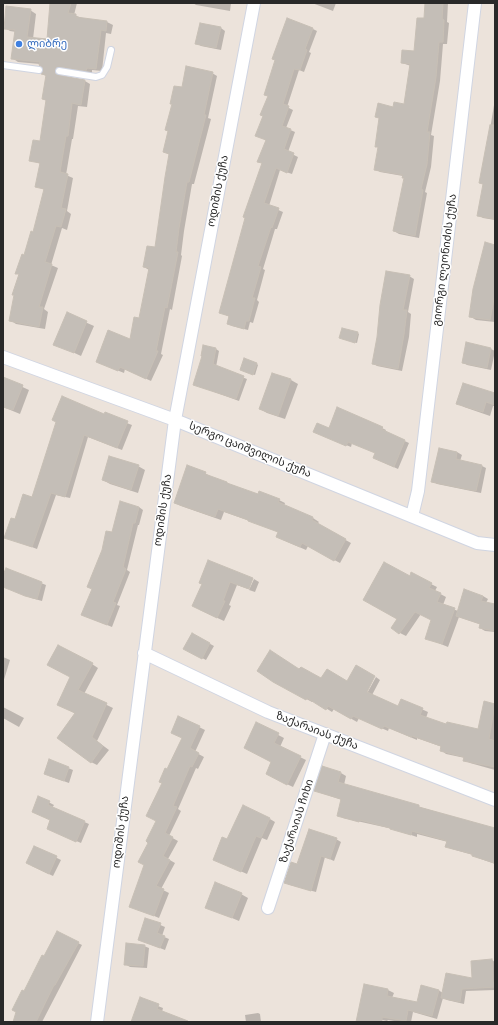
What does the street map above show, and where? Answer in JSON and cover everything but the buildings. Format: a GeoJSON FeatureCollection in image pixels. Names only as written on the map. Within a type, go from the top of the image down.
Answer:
{"type":"FeatureCollection","features":[{"type":"Feature","properties":{"kind":"street","name":"ოდიშის ქუჩა"},"geometry":{"type":"LineString","coordinates":[[97,1022],[174,420],[254,3]]}},
{"type":"Feature","properties":{"kind":"street","name":"გიორგი ლეონიძის ქუჩა"},"geometry":{"type":"LineString","coordinates":[[412,516],[418,491],[475,3]]}},
{"type":"Feature","properties":{"kind":"street","name":"სერგო ცაიშვილის ქუჩა"},"geometry":{"type":"LineString","coordinates":[[3,357],[174,420],[477,543],[495,545]]}},
{"type":"Feature","properties":{"kind":"street","name":"ზაქარაიას ქუჩა"},"geometry":{"type":"LineString","coordinates":[[144,653],[268,712],[495,800]]}},
{"type":"Feature","properties":{"kind":"street","name":"ზაქარაიას ჩიხი"},"geometry":{"type":"LineString","coordinates":[[268,908],[325,734]]}},
{"type":"Feature","properties":{"kind":"lane"},"geometry":{"type":"LineString","coordinates":[[59,71],[96,77],[102,75],[107,67],[111,50]]}},
{"type":"Feature","properties":{"kind":"lane"},"geometry":{"type":"LineString","coordinates":[[3,65],[39,70]]}},
{"type":"Feature","properties":{"kind":"place","name":"ლიბრე"},"geometry":{"type":"Point","coordinates":[19,44]}}]}
